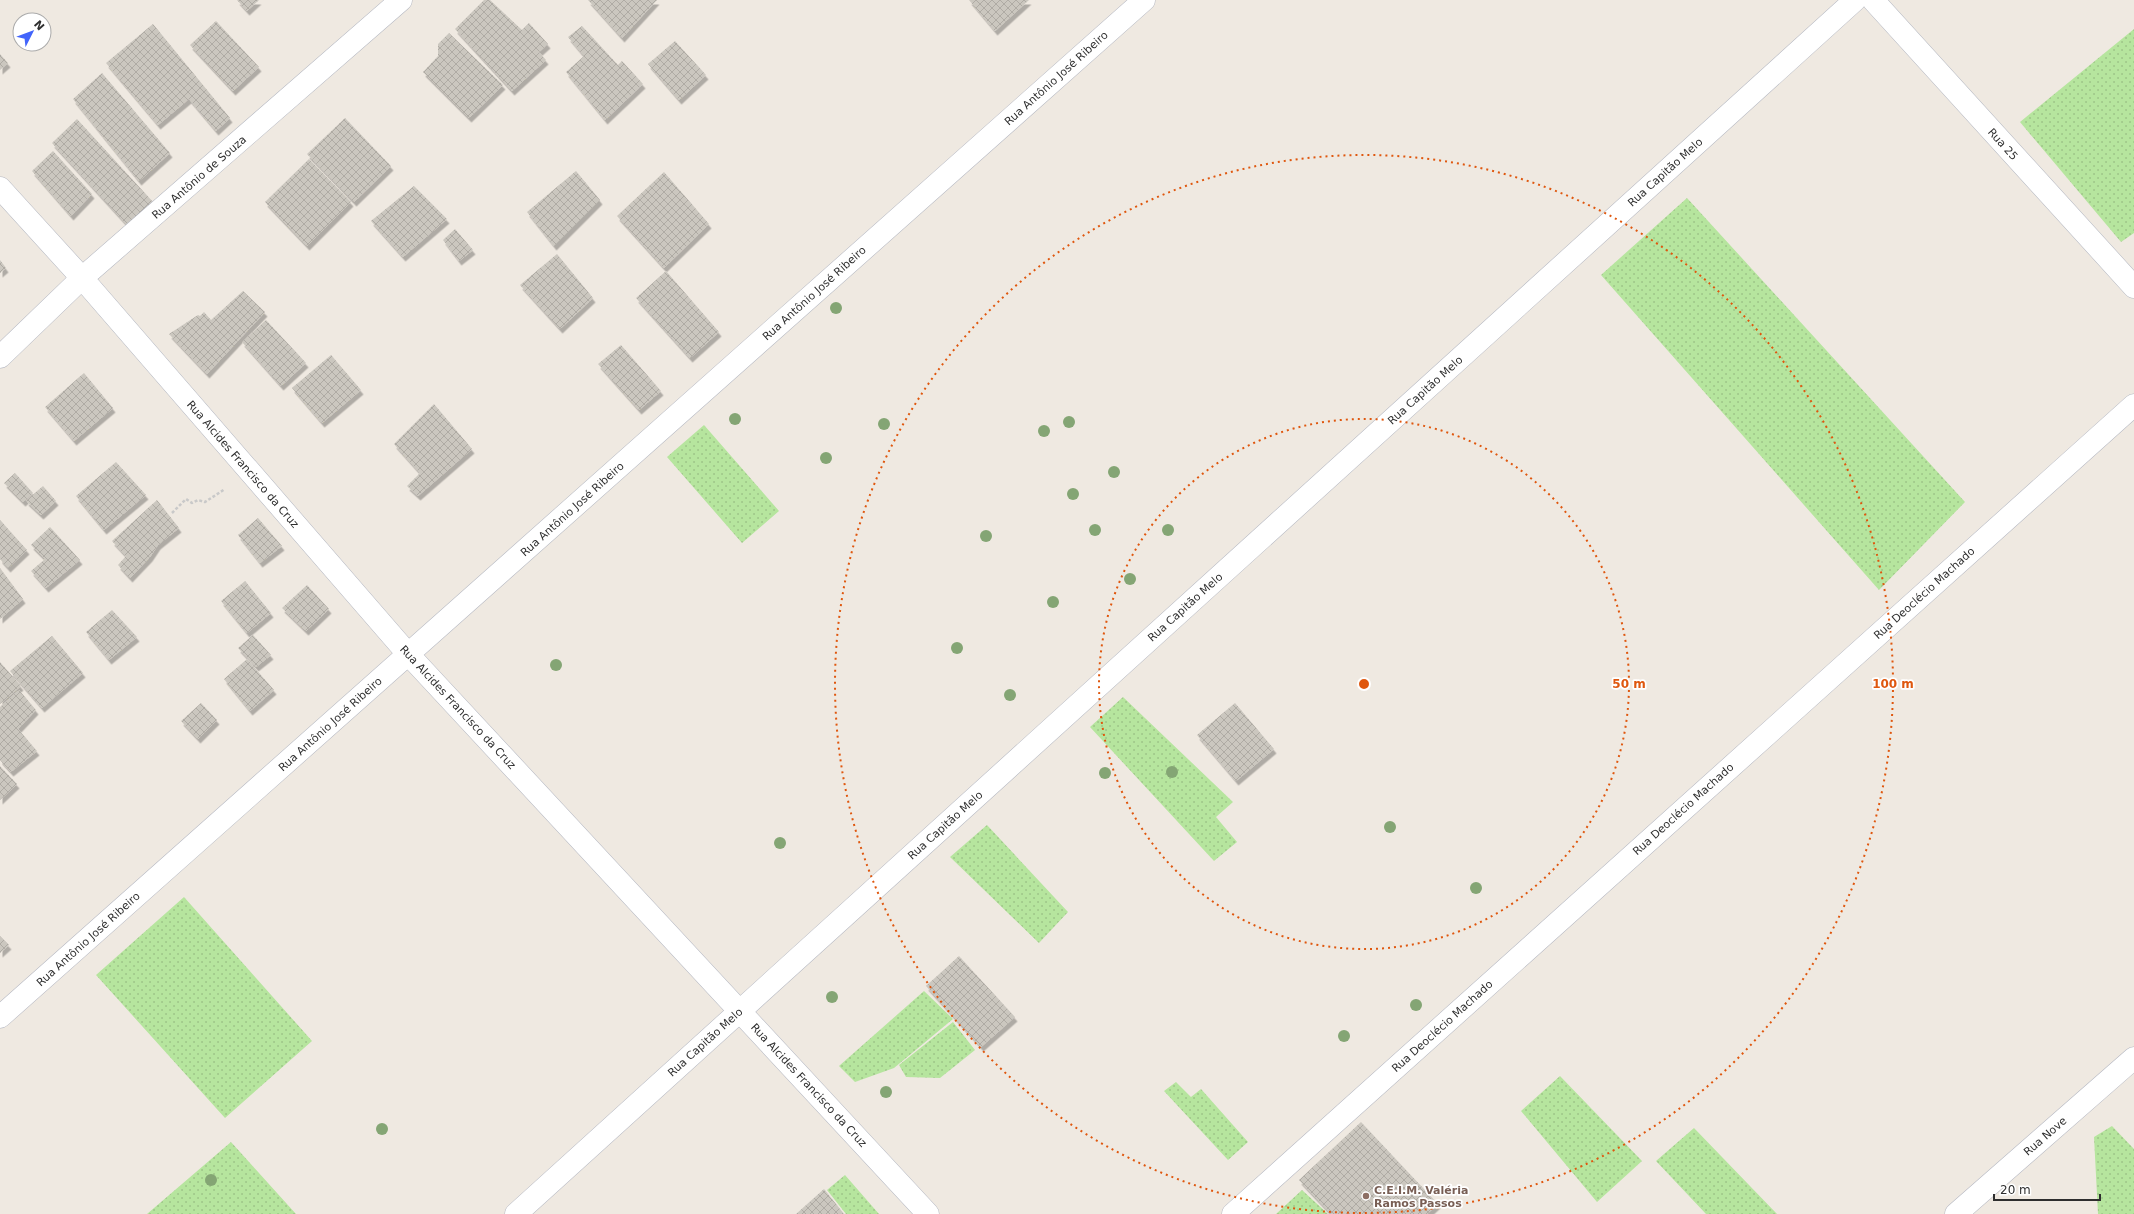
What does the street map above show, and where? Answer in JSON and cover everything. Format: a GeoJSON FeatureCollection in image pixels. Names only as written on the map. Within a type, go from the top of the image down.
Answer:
{"type":"FeatureCollection","features":[{"type":"Feature","properties":{"kind":"street","name":"Rua Antônio de Souza"},"geometry":{"type":"LineString","coordinates":[[0,357],[82,278],[401,0]]}},
{"type":"Feature","properties":{"kind":"street","name":"Rua Antônio José Ribeiro"},"geometry":{"type":"LineString","coordinates":[[0,1017],[1144,0]]}},
{"type":"Feature","properties":{"kind":"street","name":"Rua Capitão Melo"},"geometry":{"type":"LineString","coordinates":[[516,1214],[1855,0]]}},
{"type":"Feature","properties":{"kind":"street","name":"Rua 25"},"geometry":{"type":"LineString","coordinates":[[1873,0],[2134,287]]}},
{"type":"Feature","properties":{"kind":"street","name":"Rua Alcides Francisco da Cruz"},"geometry":{"type":"LineString","coordinates":[[0,188],[82,278],[408,654],[928,1214]]}},
{"type":"Feature","properties":{"kind":"street","name":"Rua Deoclécio Machado"},"geometry":{"type":"LineString","coordinates":[[1233,1214],[2134,405]]}},
{"type":"Feature","properties":{"kind":"street","name":"Rua Nove"},"geometry":{"type":"LineString","coordinates":[[1956,1214],[2134,1058]]}},
{"type":"Feature","properties":{"kind":"path"},"geometry":{"type":"LineString","coordinates":[[172,513],[186,499],[192,503],[198,500],[205,502],[249,470]]}},
{"type":"Feature","properties":{"kind":"green space"},"geometry":{"type":"Polygon","coordinates":[[[2134,29],[2134,233],[2121,242],[2020,122],[2134,29]]]}},
{"type":"Feature","properties":{"kind":"green space"},"geometry":{"type":"Polygon","coordinates":[[[1687,198],[1965,502],[1879,590],[1601,275],[1687,198]]]}},
{"type":"Feature","properties":{"kind":"green space"},"geometry":{"type":"Polygon","coordinates":[[[704,425],[779,511],[742,543],[667,457],[704,425]]]}},
{"type":"Feature","properties":{"kind":"green space"},"geometry":{"type":"Polygon","coordinates":[[[1123,697],[1233,802],[1216,817],[1237,842],[1214,861],[1090,727],[1123,697]]]}},
{"type":"Feature","properties":{"kind":"green space"},"geometry":{"type":"Polygon","coordinates":[[[987,825],[1068,912],[1039,943],[950,857],[987,825]]]}},
{"type":"Feature","properties":{"kind":"green space"},"geometry":{"type":"Polygon","coordinates":[[[184,897],[312,1041],[225,1118],[96,975],[184,897]]]}},
{"type":"Feature","properties":{"kind":"green space"},"geometry":{"type":"Polygon","coordinates":[[[924,991],[953,1019],[894,1068],[855,1082],[839,1066],[924,991]]]}},
{"type":"Feature","properties":{"kind":"green space"},"geometry":{"type":"Polygon","coordinates":[[[953,1022],[975,1050],[940,1078],[906,1077],[899,1065],[953,1022]]]}},
{"type":"Feature","properties":{"kind":"green space"},"geometry":{"type":"Polygon","coordinates":[[[1560,1076],[1642,1161],[1597,1202],[1521,1111],[1560,1076]]]}},
{"type":"Feature","properties":{"kind":"green space"},"geometry":{"type":"Polygon","coordinates":[[[1176,1082],[1191,1097],[1201,1089],[1248,1142],[1228,1160],[1164,1091],[1176,1082]]]}},
{"type":"Feature","properties":{"kind":"green space"},"geometry":{"type":"Polygon","coordinates":[[[2112,1126],[2134,1149],[2134,1214],[2098,1214],[2094,1137],[2112,1126]]]}},
{"type":"Feature","properties":{"kind":"green space"},"geometry":{"type":"Polygon","coordinates":[[[1694,1128],[1777,1214],[1706,1214],[1656,1161],[1694,1128]]]}},
{"type":"Feature","properties":{"kind":"green space"},"geometry":{"type":"Polygon","coordinates":[[[231,1142],[296,1214],[147,1214],[231,1142]]]}},
{"type":"Feature","properties":{"kind":"green space"},"geometry":{"type":"Polygon","coordinates":[[[845,1175],[879,1214],[846,1214],[827,1190],[845,1175]]]}},
{"type":"Feature","properties":{"kind":"green space"},"geometry":{"type":"Polygon","coordinates":[[[1302,1190],[1328,1214],[1276,1214],[1302,1190]]]}},
{"type":"Feature","properties":{"kind":"building"},"geometry":{"type":"Polygon","coordinates":[[[237,0],[259,0],[247,11],[237,0]]]}},
{"type":"Feature","properties":{"kind":"building"},"geometry":{"type":"Polygon","coordinates":[[[484,0],[490,0],[522,30],[529,23],[548,44],[539,52],[546,60],[512,91],[455,29],[484,0]]]}},
{"type":"Feature","properties":{"kind":"building"},"geometry":{"type":"Polygon","coordinates":[[[588,0],[657,0],[622,38],[588,0]]]}},
{"type":"Feature","properties":{"kind":"building"},"geometry":{"type":"Polygon","coordinates":[[[969,0],[1029,0],[995,31],[969,0]]]}},
{"type":"Feature","properties":{"kind":"building"},"geometry":{"type":"Polygon","coordinates":[[[216,21],[259,67],[233,91],[190,45],[216,21]]]}},
{"type":"Feature","properties":{"kind":"building"},"geometry":{"type":"Polygon","coordinates":[[[153,24],[230,118],[216,131],[189,99],[158,125],[106,63],[153,24]]]}},
{"type":"Feature","properties":{"kind":"building"},"geometry":{"type":"Polygon","coordinates":[[[582,26],[618,65],[622,61],[643,84],[605,120],[566,72],[584,56],[568,37],[582,26]]]}},
{"type":"Feature","properties":{"kind":"building"},"geometry":{"type":"Polygon","coordinates":[[[449,33],[503,85],[469,118],[423,72],[438,56],[438,44],[449,33]]]}},
{"type":"Feature","properties":{"kind":"building"},"geometry":{"type":"Polygon","coordinates":[[[675,41],[706,75],[679,100],[648,64],[675,41]]]}},
{"type":"Feature","properties":{"kind":"building"},"geometry":{"type":"Polygon","coordinates":[[[0,54],[8,63],[0,70],[0,54]]]}},
{"type":"Feature","properties":{"kind":"building"},"geometry":{"type":"Polygon","coordinates":[[[102,73],[170,153],[139,181],[73,99],[102,73]]]}},
{"type":"Feature","properties":{"kind":"building"},"geometry":{"type":"Polygon","coordinates":[[[345,118],[391,166],[354,202],[307,154],[345,118]]]}},
{"type":"Feature","properties":{"kind":"building"},"geometry":{"type":"Polygon","coordinates":[[[77,119],[153,202],[129,227],[52,143],[77,119]]]}},
{"type":"Feature","properties":{"kind":"building"},"geometry":{"type":"Polygon","coordinates":[[[53,151],[92,194],[71,216],[32,171],[53,151]]]}},
{"type":"Feature","properties":{"kind":"building"},"geometry":{"type":"Polygon","coordinates":[[[309,159],[351,202],[307,246],[265,202],[309,159]]]}},
{"type":"Feature","properties":{"kind":"building"},"geometry":{"type":"Polygon","coordinates":[[[576,171],[600,200],[554,246],[527,212],[576,171]]]}},
{"type":"Feature","properties":{"kind":"building"},"geometry":{"type":"Polygon","coordinates":[[[664,172],[709,224],[664,268],[617,216],[664,172]]]}},
{"type":"Feature","properties":{"kind":"building"},"geometry":{"type":"Polygon","coordinates":[[[414,186],[447,219],[403,257],[371,221],[414,186]]]}},
{"type":"Feature","properties":{"kind":"building"},"geometry":{"type":"Polygon","coordinates":[[[455,229],[473,250],[459,261],[443,240],[455,229]]]}},
{"type":"Feature","properties":{"kind":"building"},"geometry":{"type":"Polygon","coordinates":[[[557,254],[593,298],[560,329],[520,285],[557,254]]]}},
{"type":"Feature","properties":{"kind":"building"},"geometry":{"type":"Polygon","coordinates":[[[0,260],[6,268],[0,273],[0,260]]]}},
{"type":"Feature","properties":{"kind":"building"},"geometry":{"type":"Polygon","coordinates":[[[666,271],[719,332],[690,358],[636,298],[666,271]]]}},
{"type":"Feature","properties":{"kind":"building"},"geometry":{"type":"Polygon","coordinates":[[[243,291],[265,312],[207,374],[169,334],[198,315],[200,316],[204,312],[211,320],[243,291]]]}},
{"type":"Feature","properties":{"kind":"building"},"geometry":{"type":"Polygon","coordinates":[[[266,320],[306,363],[281,386],[242,342],[266,320]]]}},
{"type":"Feature","properties":{"kind":"building"},"geometry":{"type":"Polygon","coordinates":[[[621,345],[661,391],[639,410],[598,364],[621,345]]]}},
{"type":"Feature","properties":{"kind":"building"},"geometry":{"type":"Polygon","coordinates":[[[331,355],[361,390],[322,423],[292,388],[331,355]]]}},
{"type":"Feature","properties":{"kind":"building"},"geometry":{"type":"Polygon","coordinates":[[[84,373],[113,408],[74,441],[45,407],[84,373]]]}},
{"type":"Feature","properties":{"kind":"building"},"geometry":{"type":"Polygon","coordinates":[[[434,404],[472,449],[418,496],[407,486],[420,473],[394,444],[434,404]]]}},
{"type":"Feature","properties":{"kind":"building"},"geometry":{"type":"Polygon","coordinates":[[[116,462],[146,495],[104,530],[76,496],[116,462]]]}},
{"type":"Feature","properties":{"kind":"building"},"geometry":{"type":"Polygon","coordinates":[[[15,473],[33,493],[23,502],[4,483],[15,473]]]}},
{"type":"Feature","properties":{"kind":"building"},"geometry":{"type":"Polygon","coordinates":[[[43,486],[56,501],[41,515],[26,501],[43,486]]]}},
{"type":"Feature","properties":{"kind":"building"},"geometry":{"type":"Polygon","coordinates":[[[157,500],[179,528],[158,545],[150,557],[130,578],[118,565],[126,556],[112,541],[157,500]]]}},
{"type":"Feature","properties":{"kind":"building"},"geometry":{"type":"Polygon","coordinates":[[[258,518],[282,546],[260,563],[238,535],[258,518]]]}},
{"type":"Feature","properties":{"kind":"building"},"geometry":{"type":"Polygon","coordinates":[[[0,520],[27,550],[8,568],[0,559],[0,520]]]}},
{"type":"Feature","properties":{"kind":"building"},"geometry":{"type":"Polygon","coordinates":[[[50,527],[80,560],[46,588],[31,571],[45,559],[31,545],[50,527]]]}},
{"type":"Feature","properties":{"kind":"building"},"geometry":{"type":"Polygon","coordinates":[[[0,568],[23,599],[0,619],[0,568]]]}},
{"type":"Feature","properties":{"kind":"building"},"geometry":{"type":"Polygon","coordinates":[[[245,581],[271,613],[247,633],[221,601],[245,581]]]}},
{"type":"Feature","properties":{"kind":"building"},"geometry":{"type":"Polygon","coordinates":[[[307,585],[329,609],[306,631],[282,608],[307,585]]]}},
{"type":"Feature","properties":{"kind":"building"},"geometry":{"type":"Polygon","coordinates":[[[112,610],[137,637],[109,660],[86,632],[112,610]]]}},
{"type":"Feature","properties":{"kind":"building"},"geometry":{"type":"Polygon","coordinates":[[[253,635],[271,655],[256,667],[238,648],[253,635]]]}},
{"type":"Feature","properties":{"kind":"building"},"geometry":{"type":"Polygon","coordinates":[[[52,636],[83,673],[42,708],[10,671],[52,636]]]}},
{"type":"Feature","properties":{"kind":"building"},"geometry":{"type":"Polygon","coordinates":[[[247,659],[274,690],[250,711],[224,679],[247,659]]]}},
{"type":"Feature","properties":{"kind":"building"},"geometry":{"type":"Polygon","coordinates":[[[0,662],[21,686],[0,704],[0,662]]]}},
{"type":"Feature","properties":{"kind":"building"},"geometry":{"type":"Polygon","coordinates":[[[19,690],[36,710],[18,729],[37,751],[11,772],[0,760],[0,707],[19,690]]]}},
{"type":"Feature","properties":{"kind":"building"},"geometry":{"type":"Polygon","coordinates":[[[201,703],[217,720],[198,739],[181,721],[201,703]]]}},
{"type":"Feature","properties":{"kind":"building"},"geometry":{"type":"Polygon","coordinates":[[[1235,703],[1274,749],[1236,781],[1197,735],[1235,703]]]}},
{"type":"Feature","properties":{"kind":"building"},"geometry":{"type":"Polygon","coordinates":[[[0,766],[17,784],[0,800],[0,766]]]}},
{"type":"Feature","properties":{"kind":"building"},"geometry":{"type":"Polygon","coordinates":[[[0,936],[9,945],[0,953],[0,936]]]}},
{"type":"Feature","properties":{"kind":"building"},"geometry":{"type":"Polygon","coordinates":[[[959,956],[1015,1017],[981,1047],[926,986],[959,956]]]}},
{"type":"Feature","properties":{"kind":"building"},"geometry":{"type":"Polygon","coordinates":[[[1361,1122],[1438,1204],[1427,1214],[1331,1214],[1299,1180],[1361,1122]]]}},
{"type":"Feature","properties":{"kind":"building"},"geometry":{"type":"Polygon","coordinates":[[[824,1189],[844,1214],[796,1214],[824,1189]]]}},
{"type":"Feature","properties":{"kind":"place","name":"C.E.I.M. Valéria Ramos Passos"},"geometry":{"type":"Point","coordinates":[1366,1196]}}]}
